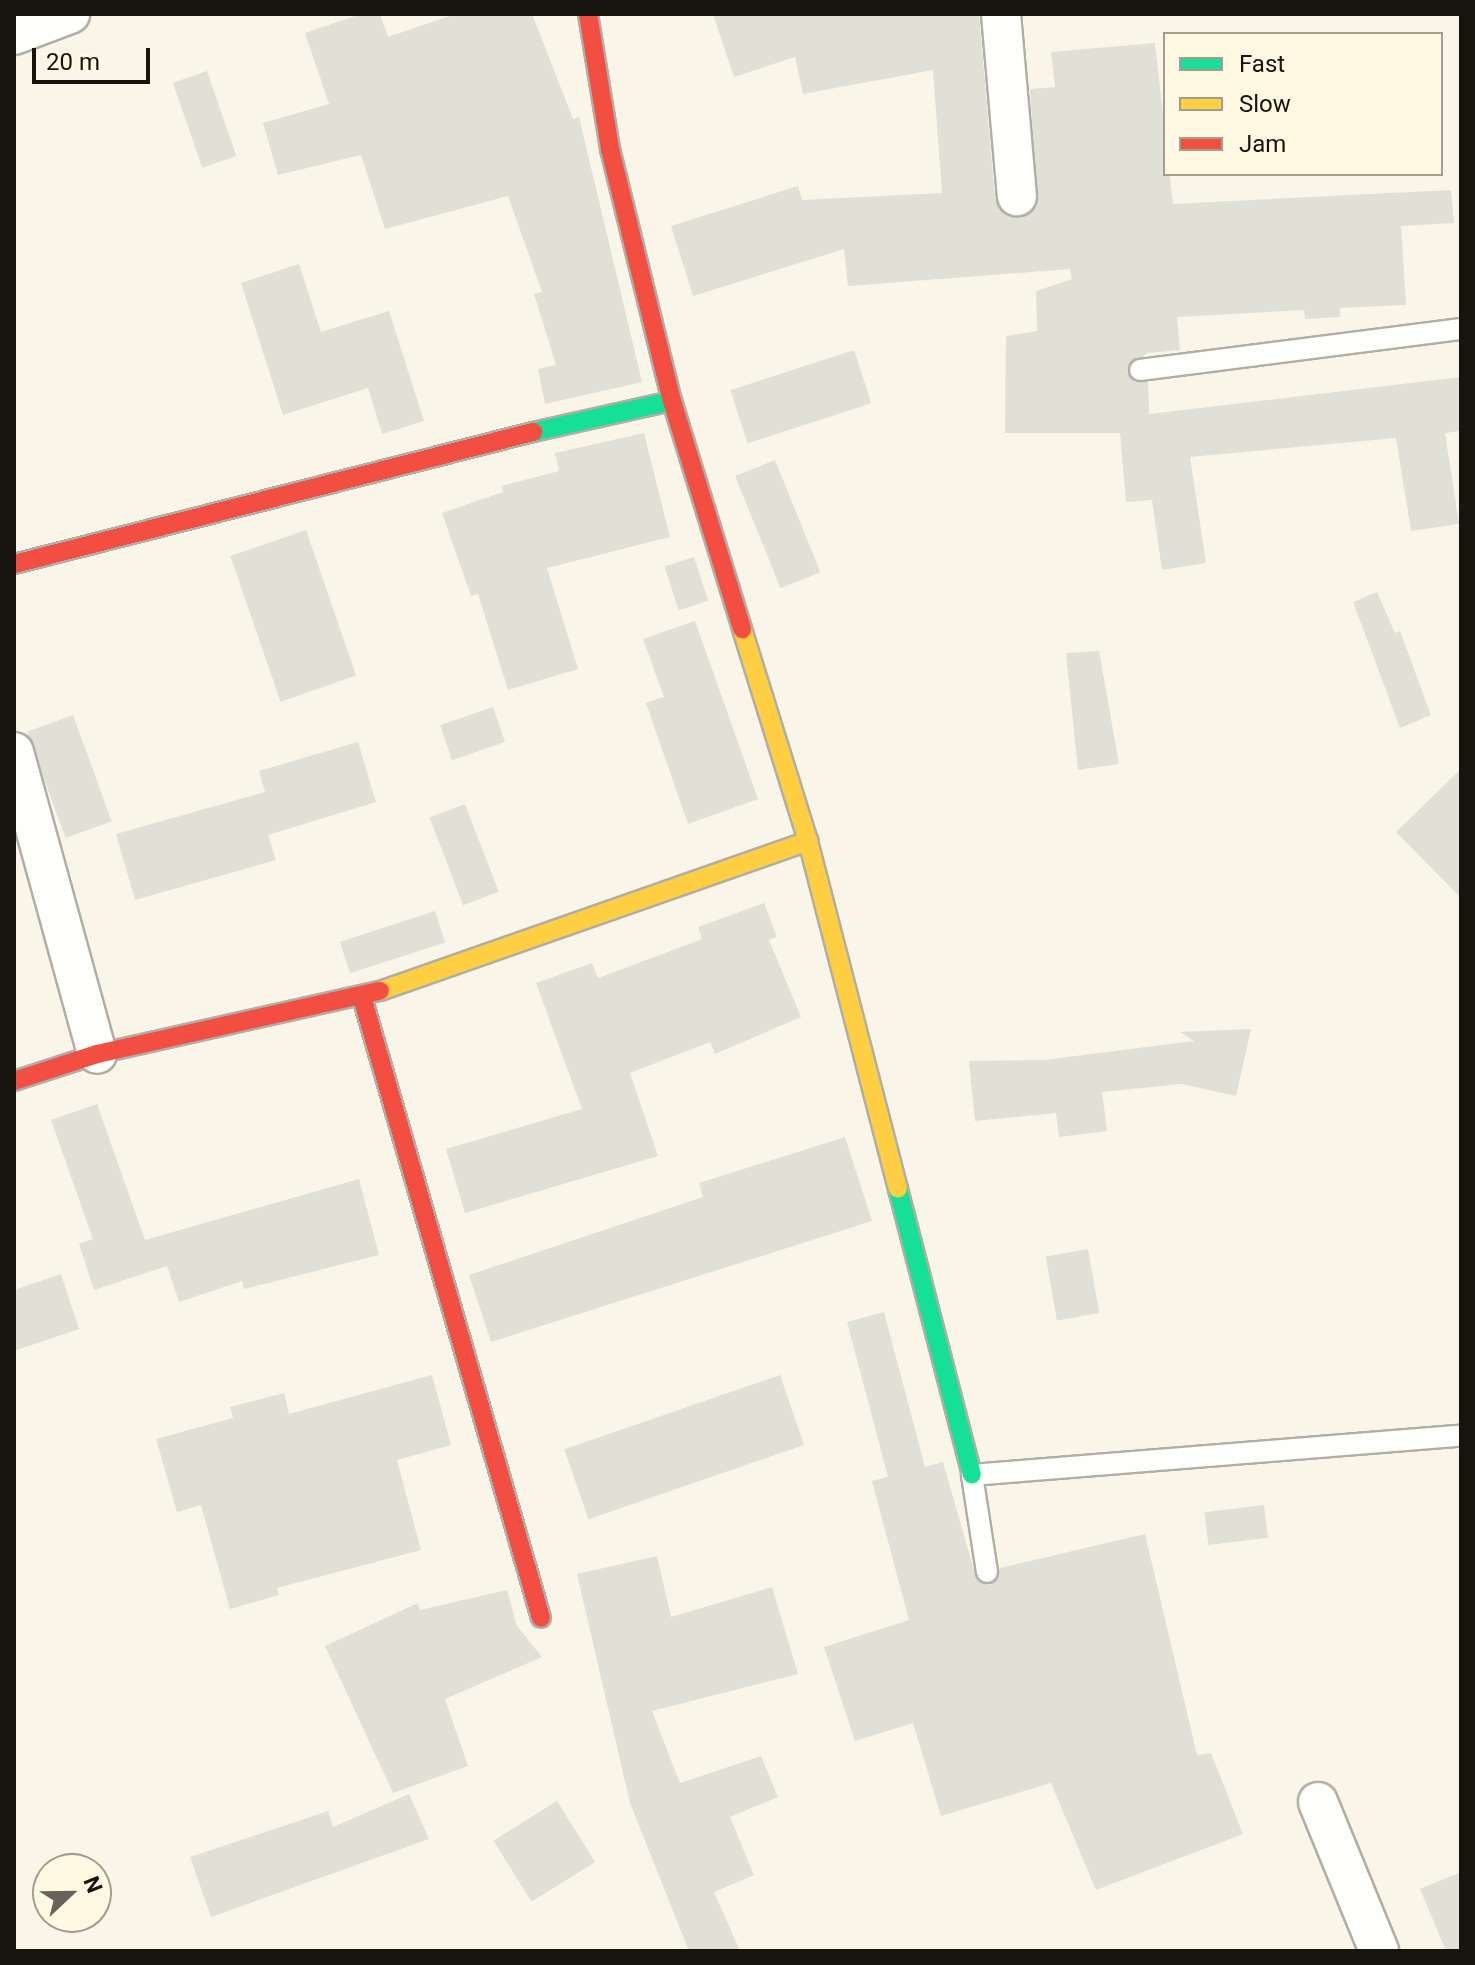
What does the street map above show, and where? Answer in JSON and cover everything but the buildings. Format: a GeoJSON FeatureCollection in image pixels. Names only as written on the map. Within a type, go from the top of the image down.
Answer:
{"type":"FeatureCollection","features":[{"type":"Feature","properties":{"kind":"street"},"geometry":{"type":"LineString","coordinates":[[14,35],[70,14]]}},
{"type":"Feature","properties":{"kind":"street"},"geometry":{"type":"LineString","coordinates":[[588,14],[610,149],[672,401],[808,841],[972,1475]]}},
{"type":"Feature","properties":{"kind":"street"},"geometry":{"type":"LineString","coordinates":[[1001,14],[1017,196]]}},
{"type":"Feature","properties":{"kind":"street"},"geometry":{"type":"LineString","coordinates":[[14,564],[345,475],[672,401]]}},
{"type":"Feature","properties":{"kind":"street"},"geometry":{"type":"LineString","coordinates":[[14,752],[97,1054]]}},
{"type":"Feature","properties":{"kind":"street"},"geometry":{"type":"LineString","coordinates":[[14,1081],[97,1054],[362,997],[808,841]]}},
{"type":"Feature","properties":{"kind":"street"},"geometry":{"type":"LineString","coordinates":[[362,997],[541,1618]]}},
{"type":"Feature","properties":{"kind":"street"},"geometry":{"type":"LineString","coordinates":[[1318,1802],[1379,1951]]}},
{"type":"Feature","properties":{"kind":"lane"},"geometry":{"type":"LineString","coordinates":[[1140,370],[1461,329]]}},
{"type":"Feature","properties":{"kind":"lane"},"geometry":{"type":"LineString","coordinates":[[987,1572],[972,1475],[1461,1436]]}},
{"type":"Feature","properties":{"kind":"traffic: fast"},"geometry":{"type":"LineString","coordinates":[[533,432],[672,401]]}},
{"type":"Feature","properties":{"kind":"traffic: fast"},"geometry":{"type":"LineString","coordinates":[[898,1189],[972,1475]]}},
{"type":"Feature","properties":{"kind":"traffic: slow"},"geometry":{"type":"LineString","coordinates":[[742,629],[808,841],[898,1189]]}},
{"type":"Feature","properties":{"kind":"traffic: slow"},"geometry":{"type":"LineString","coordinates":[[380,991],[808,841]]}},
{"type":"Feature","properties":{"kind":"traffic: jam"},"geometry":{"type":"LineString","coordinates":[[588,14],[610,149],[672,401],[742,629]]}},
{"type":"Feature","properties":{"kind":"traffic: jam"},"geometry":{"type":"LineString","coordinates":[[14,564],[533,432]]}},
{"type":"Feature","properties":{"kind":"traffic: jam"},"geometry":{"type":"LineString","coordinates":[[14,1081],[97,1054],[380,991]]}},
{"type":"Feature","properties":{"kind":"traffic: jam"},"geometry":{"type":"LineString","coordinates":[[362,997],[541,1618]]}}]}
